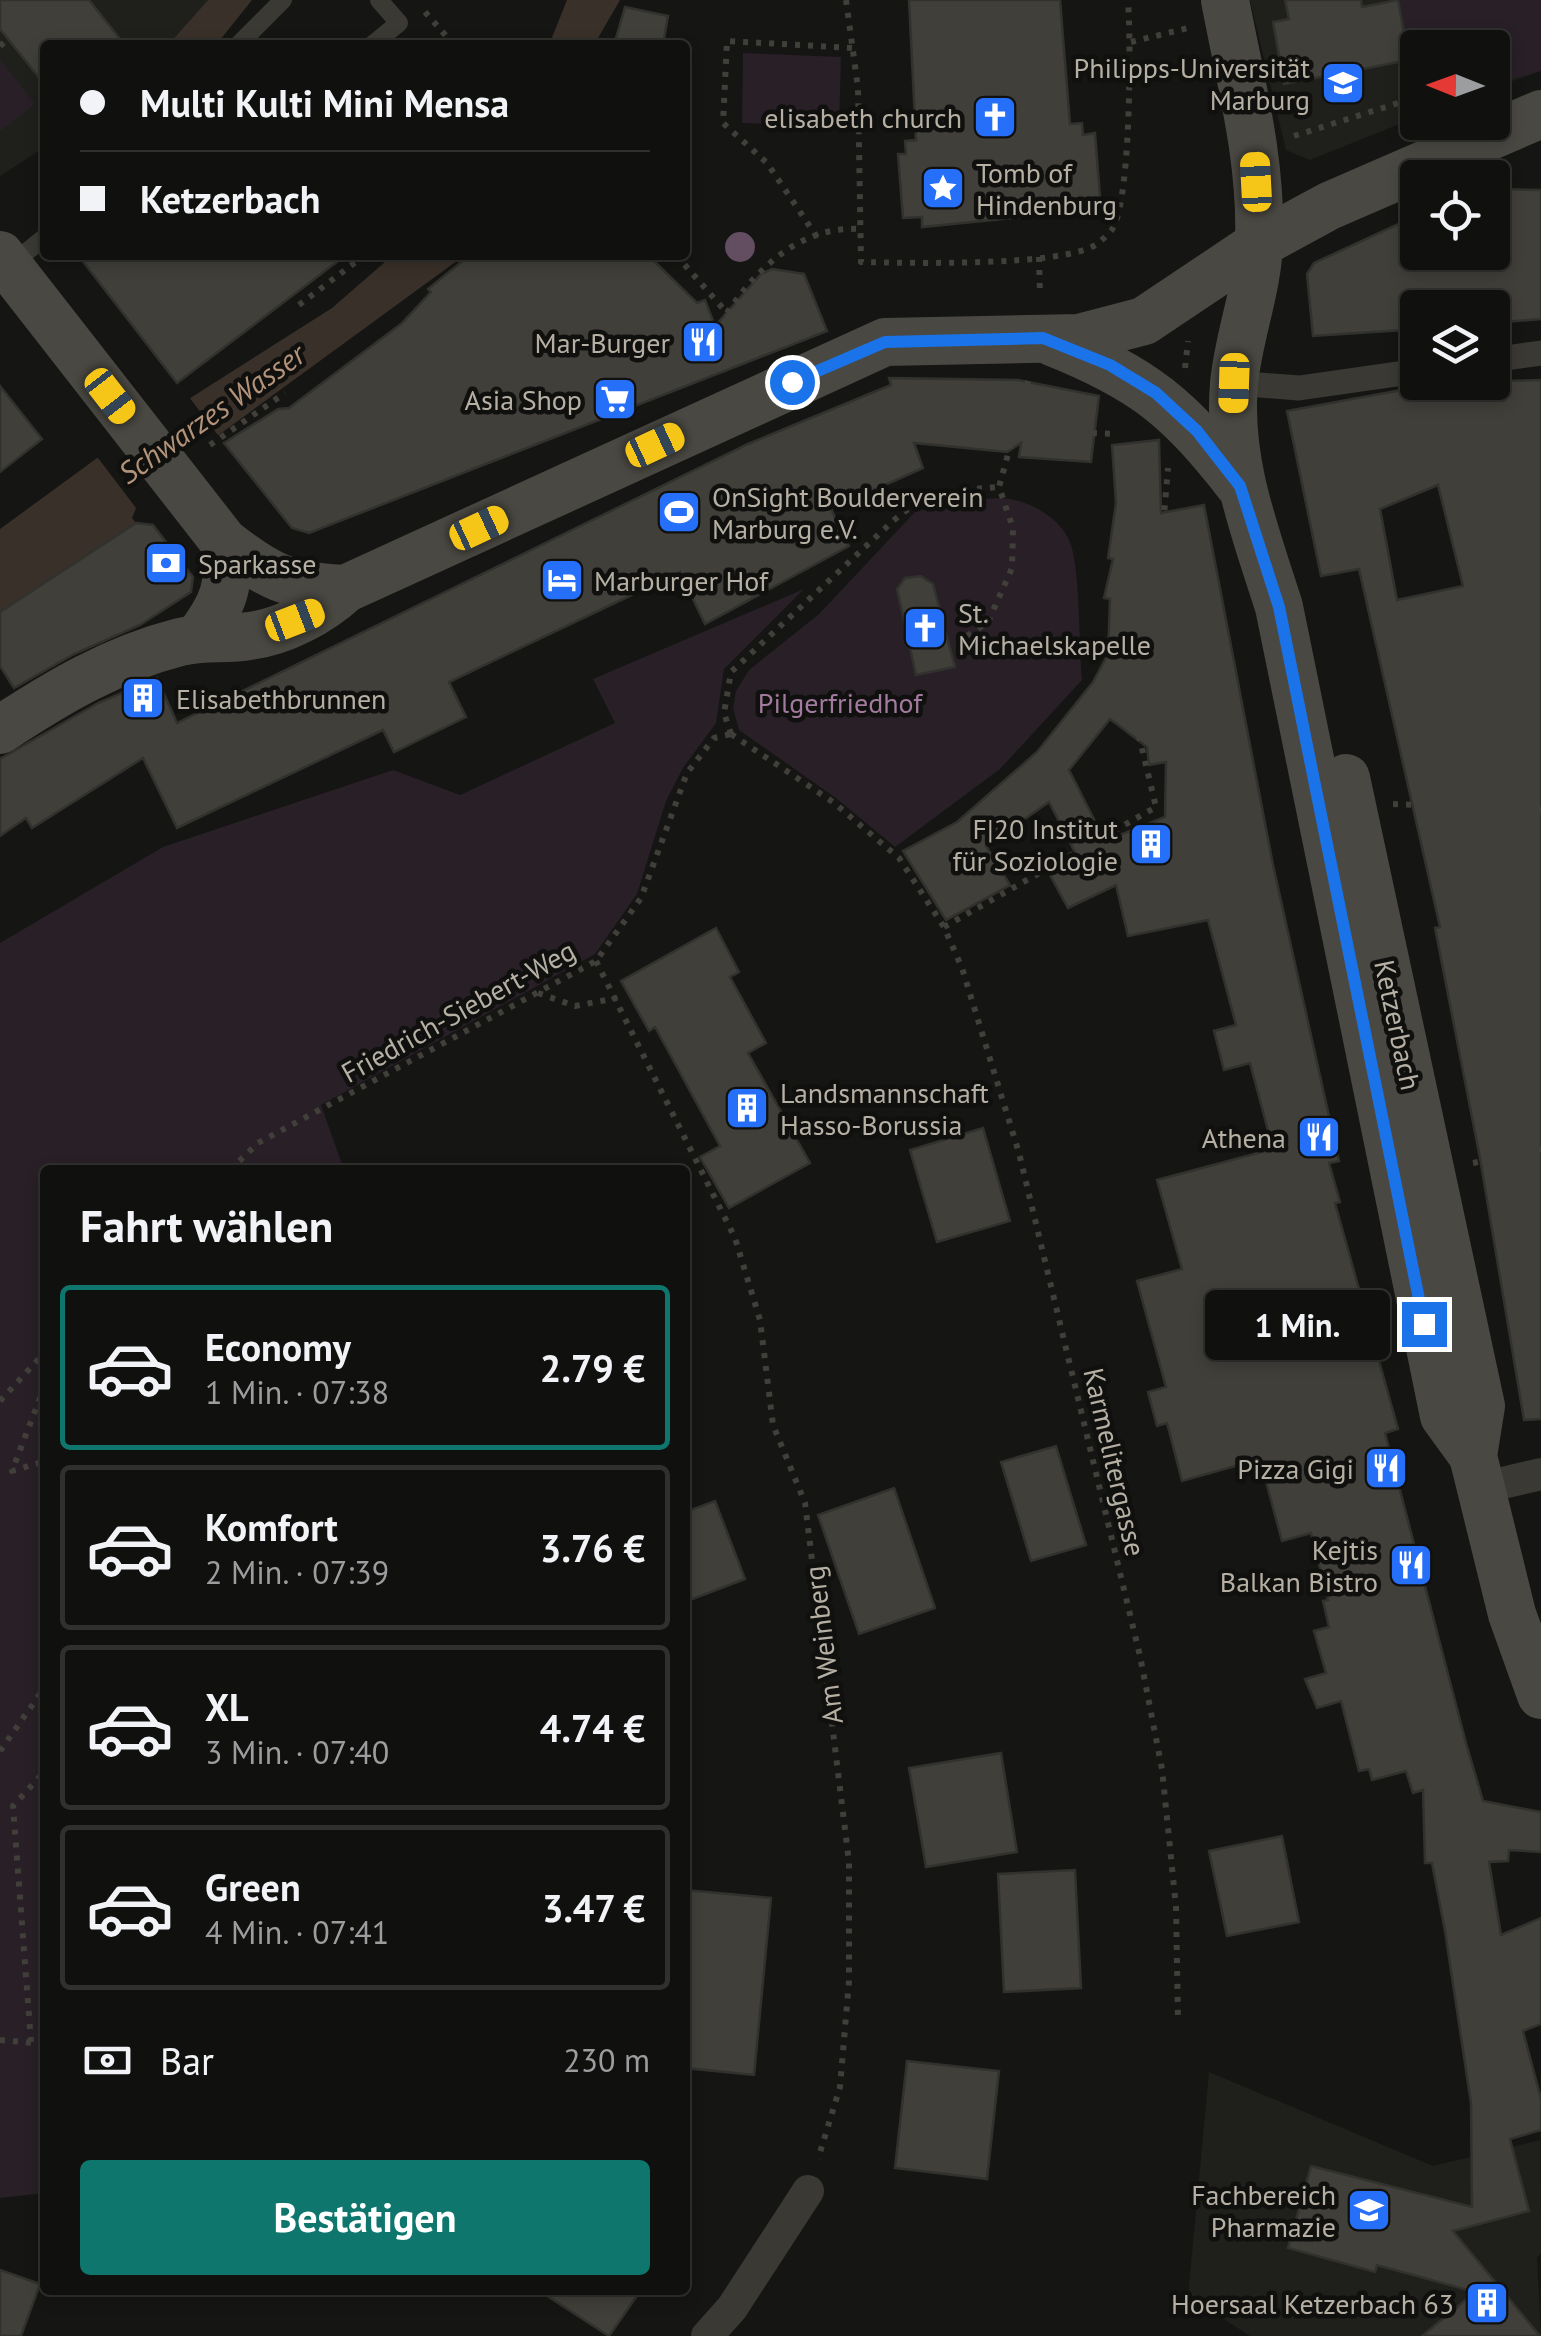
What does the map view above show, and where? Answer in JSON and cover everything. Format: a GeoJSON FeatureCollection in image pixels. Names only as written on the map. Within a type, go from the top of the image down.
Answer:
{"type":"FeatureCollection","features":[{"type":"Feature","properties":{"kind":"main road","name":"Ketzerbach"},"geometry":{"type":"LineString","coordinates":[[1225,0],[1255,151],[1259,244],[1234,383],[1233,425],[1240,486],[1279,607],[1444,1416],[1477,1472],[1512,1614],[1541,1695]]}},
{"type":"Feature","properties":{"kind":"main road"},"geometry":{"type":"LineString","coordinates":[[0,730],[70,683],[198,638],[251,636],[323,609],[345,589],[885,342],[1038,342],[1080,338],[1144,321],[1259,244],[1328,206],[1541,114]]}},
{"type":"Feature","properties":{"kind":"main road"},"geometry":{"type":"LineString","coordinates":[[18,253],[128,419],[224,542],[264,574],[285,583],[345,589]]}},
{"type":"Feature","properties":{"kind":"main road"},"geometry":{"type":"LineString","coordinates":[[1038,342],[1110,365],[1156,393],[1197,431],[1240,486]]}},
{"type":"Feature","properties":{"kind":"main road"},"geometry":{"type":"LineString","coordinates":[[198,638],[226,594],[228,563],[224,542]]}},
{"type":"Feature","properties":{"kind":"street"},"geometry":{"type":"LineString","coordinates":[[1510,357],[1541,353]]}},
{"type":"Feature","properties":{"kind":"street"},"geometry":{"type":"LineString","coordinates":[[1234,383],[1299,388],[1400,374]]}},
{"type":"Feature","properties":{"kind":"street"},"geometry":{"type":"LineString","coordinates":[[1477,1472],[1541,1474]]}},
{"type":"Feature","properties":{"kind":"street"},"geometry":{"type":"LineString","coordinates":[[707,2336],[732,2308],[808,2191]]}},
{"type":"Feature","properties":{"kind":"lane"},"geometry":{"type":"LineString","coordinates":[[244,40],[283,0]]}},
{"type":"Feature","properties":{"kind":"lane"},"geometry":{"type":"LineString","coordinates":[[378,40],[399,22],[379,0]]}},
{"type":"Feature","properties":{"kind":"path"},"geometry":{"type":"LineString","coordinates":[[846,0],[853,48],[861,262],[949,264],[1039,257],[1094,246],[1113,229],[1122,196],[1131,42],[1128,0]]}},
{"type":"Feature","properties":{"kind":"path"},"geometry":{"type":"LineString","coordinates":[[1131,42],[1177,31]]}},
{"type":"Feature","properties":{"kind":"path"},"geometry":{"type":"LineString","coordinates":[[0,46],[8,39]]}},
{"type":"Feature","properties":{"kind":"path"},"geometry":{"type":"LineString","coordinates":[[817,237],[767,162],[723,122],[728,41],[853,48]]}},
{"type":"Feature","properties":{"kind":"path"},"geometry":{"type":"LineString","coordinates":[[1255,151],[1400,102]]}},
{"type":"Feature","properties":{"kind":"path"},"geometry":{"type":"LineString","coordinates":[[727,313],[760,270],[795,243],[860,229]]}},
{"type":"Feature","properties":{"kind":"path"},"geometry":{"type":"LineString","coordinates":[[967,636],[988,622],[1012,568],[1013,528],[999,487],[1038,342],[1039,257]]}},
{"type":"Feature","properties":{"kind":"path"},"geometry":{"type":"LineString","coordinates":[[299,304],[359,260]]}},
{"type":"Feature","properties":{"kind":"path"},"geometry":{"type":"LineString","coordinates":[[680,260],[727,313],[750,370]]}},
{"type":"Feature","properties":{"kind":"path"},"geometry":{"type":"LineString","coordinates":[[1184,376],[1188,337]]}},
{"type":"Feature","properties":{"kind":"path"},"geometry":{"type":"LineString","coordinates":[[210,445],[269,410],[285,393]]}},
{"type":"Feature","properties":{"kind":"path"},"geometry":{"type":"LineString","coordinates":[[1014,430],[1118,434]]}},
{"type":"Feature","properties":{"kind":"path"},"geometry":{"type":"LineString","coordinates":[[944,927],[1156,807],[1132,707],[1161,551],[1168,464]]}},
{"type":"Feature","properties":{"kind":"path"},"geometry":{"type":"LineString","coordinates":[[731,734],[724,712],[731,672],[893,522],[912,505],[946,490],[999,487]]}},
{"type":"Feature","properties":{"kind":"path","name":"Karmelitergasse"},"geometry":{"type":"LineString","coordinates":[[731,734],[833,802],[898,858],[944,927],[962,968],[1019,1152],[1140,1656],[1162,1769],[1172,1868],[1178,2019]]}},
{"type":"Feature","properties":{"kind":"path","name":"Friedrich-Siebert-Weg"},"geometry":{"type":"LineString","coordinates":[[235,1165],[258,1143],[596,960],[640,898],[686,773],[714,738],[731,734]]}},
{"type":"Feature","properties":{"kind":"path"},"geometry":{"type":"LineString","coordinates":[[1384,803],[1412,808],[1541,810]]}},
{"type":"Feature","properties":{"kind":"path","name":"Am Weinberg"},"geometry":{"type":"LineString","coordinates":[[596,960],[735,1238],[760,1320],[773,1426],[805,1502],[849,1862],[849,1981],[840,2087],[808,2191]]}},
{"type":"Feature","properties":{"kind":"path"},"geometry":{"type":"LineString","coordinates":[[536,993],[575,1006],[617,998]]}},
{"type":"Feature","properties":{"kind":"path"},"geometry":{"type":"LineString","coordinates":[[1466,1164],[1541,1149]]}},
{"type":"Feature","properties":{"kind":"path"},"geometry":{"type":"LineString","coordinates":[[0,1400],[40,1357]]}},
{"type":"Feature","properties":{"kind":"path"},"geometry":{"type":"LineString","coordinates":[[40,1397],[12,1471],[40,1463]]}},
{"type":"Feature","properties":{"kind":"path"},"geometry":{"type":"LineString","coordinates":[[0,1751],[40,1694]]}},
{"type":"Feature","properties":{"kind":"path"},"geometry":{"type":"LineString","coordinates":[[31,2042],[13,1806],[40,1776]]}},
{"type":"Feature","properties":{"kind":"path"},"geometry":{"type":"LineString","coordinates":[[0,2040],[40,2043]]}},
{"type":"Feature","properties":{"kind":"shaded area"},"geometry":{"type":"Polygon","coordinates":[[[0,0],[208,0],[172,40],[40,40],[40,150],[0,176],[0,0]]]}},
{"type":"Feature","properties":{"kind":"shaded area","name":"Philipps-Universität Marburg"},"geometry":{"type":"Polygon","coordinates":[[[1250,0],[1541,0],[1541,71],[1510,82],[1510,30],[1400,30],[1400,124],[1310,160],[1286,150],[1250,0]]]}},
{"type":"Feature","properties":{"kind":"shaded area","name":"Fachbereich Pharmazie"},"geometry":{"type":"Polygon","coordinates":[[[1209,2072],[1433,2166],[1540,2140],[1541,2253],[1537,2258],[1541,2336],[1250,2336],[1188,2296],[1209,2072]]]}},
{"type":"Feature","properties":{"kind":"green space"},"geometry":{"type":"Polygon","coordinates":[[[1397,0],[1541,0],[1541,71],[1510,79],[1510,30],[1403,30],[1397,0]]]}},
{"type":"Feature","properties":{"kind":"green space"},"geometry":{"type":"Polygon","coordinates":[[[743,53],[841,57],[839,126],[742,123],[743,53]]]}},
{"type":"Feature","properties":{"kind":"green space"},"geometry":{"type":"Polygon","coordinates":[[[0,59],[35,104],[0,131],[0,59]]]}},
{"type":"Feature","properties":{"kind":"green space","name":"Pilgerfriedhof"},"geometry":{"type":"Polygon","coordinates":[[[1002,498],[1022,502],[1052,518],[1067,535],[1076,573],[1082,680],[1000,769],[895,847],[836,798],[739,730],[733,708],[736,691],[749,670],[819,614],[915,512],[959,500],[1002,498]],[[921,576],[905,578],[897,589],[917,675],[955,666],[933,584],[921,576]]]}},
{"type":"Feature","properties":{"kind":"green space"},"geometry":{"type":"Polygon","coordinates":[[[804,589],[724,669],[716,723],[683,768],[666,801],[637,894],[595,954],[321,1105],[342,1165],[40,1165],[40,2194],[0,2198],[0,943],[163,847],[393,770],[460,795],[615,723],[593,679],[804,589]]]}},
{"type":"Feature","properties":{"kind":"water"},"geometry":{"type":"Polygon","coordinates":[[[208,0],[252,0],[220,40],[172,40],[208,0]]]}},
{"type":"Feature","properties":{"kind":"water"},"geometry":{"type":"Polygon","coordinates":[[[567,0],[620,0],[597,40],[551,40],[567,0]]]}},
{"type":"Feature","properties":{"kind":"water","name":"Schwarzes Wasser"},"geometry":{"type":"Polygon","coordinates":[[[387,260],[458,260],[198,450],[136,523],[0,612],[0,529],[104,453],[332,308],[387,260]]]}},
{"type":"Feature","properties":{"kind":"pier"},"geometry":{"type":"Polygon","coordinates":[[[189,397],[221,439],[201,454],[136,523],[132,518],[136,508],[95,454],[189,397]]]}},
{"type":"Feature","properties":{"kind":"building"},"geometry":{"type":"Polygon","coordinates":[[[0,0],[89,0],[121,40],[40,40],[40,79],[0,29],[0,0]]]}},
{"type":"Feature","properties":{"kind":"building","name":"elisabeth church"},"geometry":{"type":"Polygon","coordinates":[[[909,0],[1060,0],[1070,124],[1082,123],[1083,135],[1095,133],[1100,197],[1083,198],[1084,211],[922,227],[922,217],[903,218],[898,154],[906,154],[905,141],[916,140],[909,0]]]}},
{"type":"Feature","properties":{"kind":"building"},"geometry":{"type":"Polygon","coordinates":[[[1285,0],[1361,0],[1362,7],[1398,0],[1404,30],[1400,30],[1400,62],[1284,84],[1273,22],[1289,19],[1285,0]]]}},
{"type":"Feature","properties":{"kind":"building"},"geometry":{"type":"Polygon","coordinates":[[[625,7],[668,16],[664,40],[615,40],[625,7]]]}},
{"type":"Feature","properties":{"kind":"building"},"geometry":{"type":"Polygon","coordinates":[[[1510,189],[1541,190],[1541,319],[1510,322],[1510,290],[1400,290],[1400,330],[1313,336],[1307,274],[1314,263],[1400,223],[1400,270],[1510,270],[1510,189]]]}},
{"type":"Feature","properties":{"kind":"building"},"geometry":{"type":"Polygon","coordinates":[[[82,260],[339,260],[177,383],[82,260]]]}},
{"type":"Feature","properties":{"kind":"building"},"geometry":{"type":"Polygon","coordinates":[[[464,260],[653,260],[697,303],[705,300],[715,326],[761,274],[772,269],[804,274],[827,331],[309,533],[292,528],[224,443],[278,409],[289,408],[401,324],[431,292],[428,289],[464,260]]]}},
{"type":"Feature","properties":{"kind":"building"},"geometry":{"type":"Polygon","coordinates":[[[889,378],[1018,380],[1099,396],[1091,462],[1019,457],[1021,443],[1007,452],[914,443],[923,468],[831,509],[849,546],[705,624],[680,572],[449,682],[466,717],[394,752],[383,730],[177,828],[143,758],[32,828],[26,818],[0,836],[0,759],[98,703],[157,678],[177,723],[748,444],[891,385],[889,378]]]}},
{"type":"Feature","properties":{"kind":"building"},"geometry":{"type":"Polygon","coordinates":[[[1541,380],[1541,1419],[1524,1420],[1480,1158],[1435,928],[1440,927],[1359,569],[1321,576],[1287,411],[1400,390],[1400,400],[1510,400],[1510,381],[1541,380]],[[1438,485],[1380,509],[1397,600],[1463,586],[1438,485]]]}},
{"type":"Feature","properties":{"kind":"building"},"geometry":{"type":"Polygon","coordinates":[[[0,386],[42,439],[0,472],[0,386]]]}},
{"type":"Feature","properties":{"kind":"building"},"geometry":{"type":"Polygon","coordinates":[[[1159,440],[1161,513],[1204,505],[1273,865],[1339,1161],[1329,1163],[1340,1202],[1335,1203],[1398,1429],[1385,1433],[1483,1801],[1541,1812],[1541,1852],[1509,1850],[1508,1861],[1489,1862],[1501,1935],[1541,1918],[1541,2024],[1523,2031],[1541,2099],[1541,2130],[1510,2139],[1529,2211],[1453,2231],[1540,2336],[1422,2336],[1475,2292],[1377,2265],[1375,2272],[1288,2248],[1311,2166],[1472,2207],[1471,2103],[1432,1863],[1425,1863],[1423,1790],[1413,1793],[1406,1771],[1372,1780],[1369,1769],[1359,1771],[1341,1701],[1317,1708],[1305,1679],[1326,1673],[1314,1631],[1329,1627],[1323,1601],[1328,1600],[1311,1533],[1282,1541],[1260,1459],[1182,1481],[1167,1423],[1157,1426],[1148,1392],[1166,1387],[1137,1281],[1182,1269],[1157,1180],[1273,1149],[1250,1063],[1224,1070],[1214,1031],[1236,1025],[1208,920],[1128,936],[1116,885],[1068,908],[1050,875],[1079,860],[1049,802],[986,846],[1010,885],[946,920],[903,851],[957,822],[1037,752],[1093,682],[1108,654],[1110,599],[1104,598],[1113,559],[1108,558],[1116,503],[1112,445],[1159,440]],[[1110,719],[1069,770],[1105,841],[1165,817],[1166,762],[1149,765],[1147,747],[1110,719]]]}},
{"type":"Feature","properties":{"kind":"building"},"geometry":{"type":"Polygon","coordinates":[[[136,523],[153,525],[193,577],[191,592],[140,625],[74,654],[14,688],[0,666],[0,612],[136,523]]]}},
{"type":"Feature","properties":{"kind":"building","name":"St. Michaelskapelle"},"geometry":{"type":"Polygon","coordinates":[[[921,576],[933,584],[955,667],[916,675],[897,589],[905,578],[921,576]]]}},
{"type":"Feature","properties":{"kind":"building","name":"Landsmannschaft Hasso-Borussia"},"geometry":{"type":"Polygon","coordinates":[[[716,928],[739,972],[730,977],[766,1043],[748,1053],[810,1163],[729,1208],[700,1157],[720,1146],[655,1027],[649,1031],[621,981],[716,928]]]}},
{"type":"Feature","properties":{"kind":"building"},"geometry":{"type":"Polygon","coordinates":[[[983,1128],[1010,1221],[937,1242],[910,1150],[983,1128]]]}},
{"type":"Feature","properties":{"kind":"building"},"geometry":{"type":"Polygon","coordinates":[[[1056,1446],[1086,1545],[1031,1561],[1001,1462],[1056,1446]]]}},
{"type":"Feature","properties":{"kind":"building"},"geometry":{"type":"Polygon","coordinates":[[[894,1488],[935,1608],[859,1634],[818,1515],[894,1488]]]}},
{"type":"Feature","properties":{"kind":"building"},"geometry":{"type":"Polygon","coordinates":[[[715,1501],[745,1579],[690,1600],[690,1510],[715,1501]]]}},
{"type":"Feature","properties":{"kind":"building"},"geometry":{"type":"Polygon","coordinates":[[[1001,1753],[1017,1852],[926,1867],[909,1768],[1001,1753]]]}},
{"type":"Feature","properties":{"kind":"building"},"geometry":{"type":"Polygon","coordinates":[[[1282,1836],[1299,1922],[1227,1936],[1209,1851],[1282,1836]]]}},
{"type":"Feature","properties":{"kind":"building"},"geometry":{"type":"Polygon","coordinates":[[[1075,1870],[1081,1988],[1004,1992],[998,1874],[1075,1870]]]}},
{"type":"Feature","properties":{"kind":"building"},"geometry":{"type":"Polygon","coordinates":[[[690,1890],[771,1898],[754,2075],[690,2069],[690,1890]]]}},
{"type":"Feature","properties":{"kind":"building"},"geometry":{"type":"Polygon","coordinates":[[[907,2061],[999,2071],[987,2179],[895,2168],[907,2061]]]}},
{"type":"Feature","properties":{"kind":"building"},"geometry":{"type":"Polygon","coordinates":[[[0,2270],[40,2284],[21,2336],[0,2336],[0,2270]]]}},
{"type":"Feature","properties":{"kind":"building"},"geometry":{"type":"Polygon","coordinates":[[[546,2295],[638,2295],[609,2336],[546,2295]]]}},
{"type":"Feature","properties":{"kind":"place","name":"Philipps-Universität Marburg"},"geometry":{"type":"Point","coordinates":[1343,83]}},
{"type":"Feature","properties":{"kind":"place","name":"elisabeth church"},"geometry":{"type":"Point","coordinates":[995,117]}},
{"type":"Feature","properties":{"kind":"place","name":"Tomb of Hindenburg"},"geometry":{"type":"Point","coordinates":[943,188]}},
{"type":"Feature","properties":{"kind":"place","name":"Mar-Burger"},"geometry":{"type":"Point","coordinates":[703,342]}},
{"type":"Feature","properties":{"kind":"place","name":"Asia Shop"},"geometry":{"type":"Point","coordinates":[615,399]}},
{"type":"Feature","properties":{"kind":"place","name":"OnSight Boulderverein Marburg e.V."},"geometry":{"type":"Point","coordinates":[679,512]}},
{"type":"Feature","properties":{"kind":"place","name":"Sparkasse"},"geometry":{"type":"Point","coordinates":[166,563]}},
{"type":"Feature","properties":{"kind":"place","name":"Marburger Hof"},"geometry":{"type":"Point","coordinates":[562,580]}},
{"type":"Feature","properties":{"kind":"place","name":"St. Michaelskapelle"},"geometry":{"type":"Point","coordinates":[925,628]}},
{"type":"Feature","properties":{"kind":"place","name":"Elisabethbrunnen"},"geometry":{"type":"Point","coordinates":[143,698]}},
{"type":"Feature","properties":{"kind":"place","name":"F|20 Institut für Soziologie"},"geometry":{"type":"Point","coordinates":[1151,844]}},
{"type":"Feature","properties":{"kind":"place","name":"Landsmannschaft Hasso-Borussia"},"geometry":{"type":"Point","coordinates":[747,1108]}},
{"type":"Feature","properties":{"kind":"place","name":"Athena"},"geometry":{"type":"Point","coordinates":[1319,1137]}},
{"type":"Feature","properties":{"kind":"place","name":"Pizza Gigi"},"geometry":{"type":"Point","coordinates":[1386,1468]}},
{"type":"Feature","properties":{"kind":"place","name":"Kejtis Balkan Bistro"},"geometry":{"type":"Point","coordinates":[1411,1565]}},
{"type":"Feature","properties":{"kind":"place","name":"Fachbereich Pharmazie"},"geometry":{"type":"Point","coordinates":[1369,2210]}},
{"type":"Feature","properties":{"kind":"place","name":"Hoersaal Ketzerbach 63"},"geometry":{"type":"Point","coordinates":[1487,2303]}},
{"type":"Feature","properties":{"kind":"route"},"geometry":{"type":"LineString","coordinates":[[792,382],[885,342],[1043,338],[1110,365],[1156,393],[1197,431],[1240,486],[1279,607],[1424,1324]]}}]}
